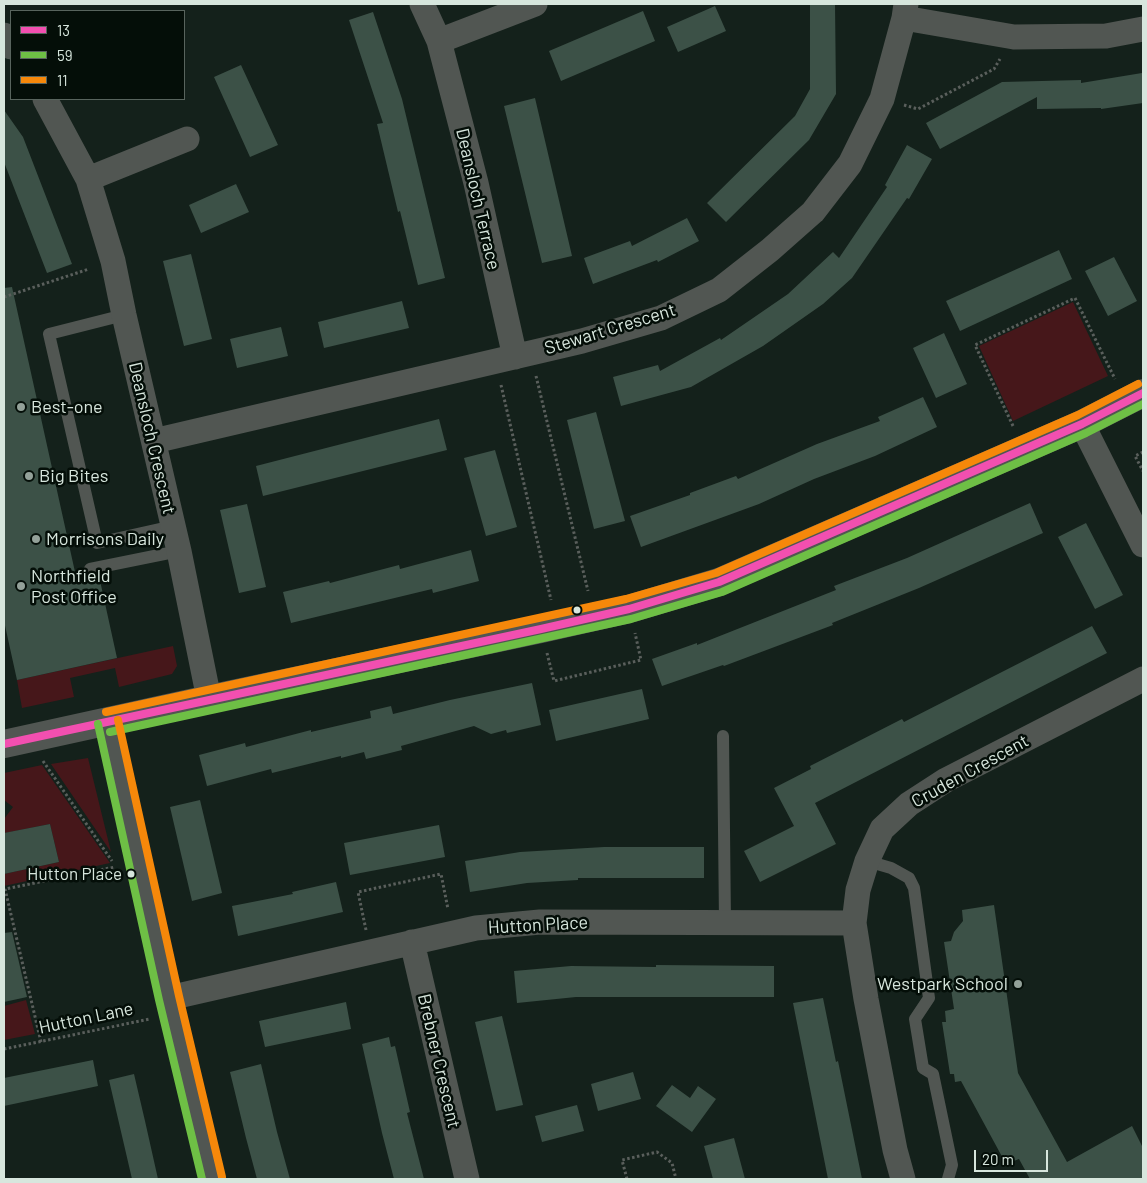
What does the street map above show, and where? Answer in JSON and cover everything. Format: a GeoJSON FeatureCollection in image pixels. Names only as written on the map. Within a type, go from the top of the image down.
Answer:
{"type":"FeatureCollection","features":[{"type":"Feature","properties":{"kind":"street","name":"Deansloch Terrace"},"geometry":{"type":"LineString","coordinates":[[422,4],[440,41],[476,184],[514,357]]}},
{"type":"Feature","properties":{"kind":"street"},"geometry":{"type":"LineString","coordinates":[[440,41],[535,4]]}},
{"type":"Feature","properties":{"kind":"street"},"geometry":{"type":"LineString","coordinates":[[905,11],[1014,37],[1106,36],[1143,30]]}},
{"type":"Feature","properties":{"kind":"street","name":"Stewart Crescent"},"geometry":{"type":"LineString","coordinates":[[154,441],[582,341],[661,318],[719,290],[770,250],[813,212],[850,164],[882,99],[905,11]]}},
{"type":"Feature","properties":{"kind":"street","name":"Deansloch Crescent"},"geometry":{"type":"LineString","coordinates":[[46,100],[88,179],[113,261],[154,441],[209,699]]}},
{"type":"Feature","properties":{"kind":"street"},"geometry":{"type":"LineString","coordinates":[[88,179],[187,139]]}},
{"type":"Feature","properties":{"kind":"street"},"geometry":{"type":"LineString","coordinates":[[16,742],[549,627],[630,608],[720,582],[1082,424],[1143,392]]}},
{"type":"Feature","properties":{"kind":"street"},"geometry":{"type":"LineString","coordinates":[[1082,424],[1143,545]]}},
{"type":"Feature","properties":{"kind":"street","name":"Cruden Crescent"},"geometry":{"type":"LineString","coordinates":[[903,1179],[895,1150],[866,999],[854,923],[858,890],[867,861],[882,829],[909,804],[946,780],[1143,679]]}},
{"type":"Feature","properties":{"kind":"street"},"geometry":{"type":"LineString","coordinates":[[108,722],[171,1006],[212,1179]]}},
{"type":"Feature","properties":{"kind":"street","name":"Hutton Place"},"geometry":{"type":"LineString","coordinates":[[171,1006],[370,952],[476,928],[540,922],[854,923]]}},
{"type":"Feature","properties":{"kind":"street","name":"Brebner Crescent"},"geometry":{"type":"LineString","coordinates":[[412,942],[467,1179]]}},
{"type":"Feature","properties":{"kind":"lane"},"geometry":{"type":"LineString","coordinates":[[124,315],[49,334],[92,524],[97,543],[172,526]]}},
{"type":"Feature","properties":{"kind":"lane"},"geometry":{"type":"LineString","coordinates":[[90,569],[178,551]]}},
{"type":"Feature","properties":{"kind":"lane"},"geometry":{"type":"LineString","coordinates":[[723,736],[724,923]]}},
{"type":"Feature","properties":{"kind":"lane"},"geometry":{"type":"LineString","coordinates":[[867,861],[891,868],[909,878],[914,888],[929,998],[915,1020],[923,1068],[933,1074],[952,1165],[948,1179]]}},
{"type":"Feature","properties":{"kind":"path"},"geometry":{"type":"LineString","coordinates":[[882,99],[918,109],[994,69]]}},
{"type":"Feature","properties":{"kind":"path"},"geometry":{"type":"LineString","coordinates":[[4,297],[113,261]]}},
{"type":"Feature","properties":{"kind":"path"},"geometry":{"type":"LineString","coordinates":[[1014,428],[975,345],[1075,298],[1116,382]]}},
{"type":"Feature","properties":{"kind":"path"},"geometry":{"type":"LineString","coordinates":[[514,357],[594,616]]}},
{"type":"Feature","properties":{"kind":"path"},"geometry":{"type":"LineString","coordinates":[[514,357],[549,627],[554,681],[641,660],[630,608]]}},
{"type":"Feature","properties":{"kind":"path"},"geometry":{"type":"LineString","coordinates":[[1143,452],[1135,456],[1143,471]]}},
{"type":"Feature","properties":{"kind":"path"},"geometry":{"type":"LineString","coordinates":[[16,742],[119,871]]}},
{"type":"Feature","properties":{"kind":"path"},"geometry":{"type":"LineString","coordinates":[[41,1042],[5,889],[116,866]]}},
{"type":"Feature","properties":{"kind":"path"},"geometry":{"type":"LineString","coordinates":[[370,952],[358,892],[441,874],[453,934]]}},
{"type":"Feature","properties":{"kind":"path","name":"Hutton Lane"},"geometry":{"type":"LineString","coordinates":[[4,1049],[41,1042],[171,1006]]}},
{"type":"Feature","properties":{"kind":"path"},"geometry":{"type":"LineString","coordinates":[[627,1179],[622,1160],[657,1152],[672,1163],[676,1179]]}},
{"type":"Feature","properties":{"kind":"shaded area"},"geometry":{"type":"Polygon","coordinates":[[[1073,302],[1108,376],[1013,421],[979,346],[1073,302]]]}},
{"type":"Feature","properties":{"kind":"shaded area"},"geometry":{"type":"Polygon","coordinates":[[[173,646],[177,666],[172,674],[119,687],[115,668],[70,678],[74,697],[22,708],[17,680],[173,646]]]}},
{"type":"Feature","properties":{"kind":"shaded area"},"geometry":{"type":"Polygon","coordinates":[[[88,758],[111,852],[51,764],[88,758]]]}},
{"type":"Feature","properties":{"kind":"shaded area"},"geometry":{"type":"Polygon","coordinates":[[[42,765],[110,863],[4,886],[4,874],[59,862],[50,824],[5,833],[4,819],[13,807],[4,800],[4,773],[42,765]]]}},
{"type":"Feature","properties":{"kind":"shaded area"},"geometry":{"type":"Polygon","coordinates":[[[26,1000],[35,1034],[4,1040],[4,1006],[26,1000]]]}},
{"type":"Feature","properties":{"kind":"building"},"geometry":{"type":"Polygon","coordinates":[[[810,4],[835,4],[836,94],[809,140],[726,222],[707,203],[795,116],[810,89],[810,4]]]}},
{"type":"Feature","properties":{"kind":"building"},"geometry":{"type":"Polygon","coordinates":[[[715,6],[726,31],[678,52],[667,27],[715,6]]]}},
{"type":"Feature","properties":{"kind":"building"},"geometry":{"type":"Polygon","coordinates":[[[643,11],[655,41],[561,81],[549,51],[643,11]]]}},
{"type":"Feature","properties":{"kind":"building"},"geometry":{"type":"Polygon","coordinates":[[[373,12],[402,99],[445,278],[418,285],[377,124],[383,123],[349,20],[373,12]]]}},
{"type":"Feature","properties":{"kind":"building"},"geometry":{"type":"Polygon","coordinates":[[[241,65],[278,145],[250,157],[214,77],[241,65]]]}},
{"type":"Feature","properties":{"kind":"building"},"geometry":{"type":"Polygon","coordinates":[[[1142,73],[1143,103],[1101,109],[1037,109],[1037,97],[940,149],[926,123],[1002,82],[1081,80],[1081,83],[1142,73]]]}},
{"type":"Feature","properties":{"kind":"building"},"geometry":{"type":"Polygon","coordinates":[[[535,98],[572,256],[542,263],[504,106],[535,98]]]}},
{"type":"Feature","properties":{"kind":"building"},"geometry":{"type":"Polygon","coordinates":[[[4,110],[23,137],[72,264],[47,273],[4,162],[4,110]]]}},
{"type":"Feature","properties":{"kind":"building"},"geometry":{"type":"Polygon","coordinates":[[[907,145],[932,159],[909,199],[907,198],[852,278],[823,304],[763,346],[691,387],[621,406],[613,377],[658,365],[660,371],[720,338],[721,340],[788,294],[833,252],[839,258],[887,187],[885,185],[907,145]]]}},
{"type":"Feature","properties":{"kind":"building"},"geometry":{"type":"Polygon","coordinates":[[[236,184],[249,212],[201,233],[189,205],[236,184]]]}},
{"type":"Feature","properties":{"kind":"building"},"geometry":{"type":"Polygon","coordinates":[[[687,218],[699,241],[658,262],[657,260],[593,284],[584,258],[630,241],[632,246],[687,218]]]}},
{"type":"Feature","properties":{"kind":"building"},"geometry":{"type":"Polygon","coordinates":[[[1059,250],[1072,279],[960,331],[946,301],[1059,250]]]}},
{"type":"Feature","properties":{"kind":"building"},"geometry":{"type":"Polygon","coordinates":[[[191,254],[212,339],[184,346],[163,261],[191,254]]]}},
{"type":"Feature","properties":{"kind":"building"},"geometry":{"type":"Polygon","coordinates":[[[1114,257],[1137,301],[1108,316],[1085,271],[1114,257]]]}},
{"type":"Feature","properties":{"kind":"building"},"geometry":{"type":"Polygon","coordinates":[[[12,287],[77,581],[99,576],[117,658],[17,680],[4,621],[4,288],[12,287]]]}},
{"type":"Feature","properties":{"kind":"building"},"geometry":{"type":"Polygon","coordinates":[[[402,301],[409,328],[324,348],[318,322],[402,301]]]}},
{"type":"Feature","properties":{"kind":"building"},"geometry":{"type":"Polygon","coordinates":[[[281,327],[288,356],[237,368],[230,339],[281,327]]]}},
{"type":"Feature","properties":{"kind":"building"},"geometry":{"type":"Polygon","coordinates":[[[944,333],[967,384],[936,398],[913,348],[944,333]]]}},
{"type":"Feature","properties":{"kind":"building"},"geometry":{"type":"Polygon","coordinates":[[[923,397],[937,427],[875,456],[814,479],[759,504],[641,547],[630,516],[690,495],[690,493],[736,476],[738,479],[817,444],[880,421],[878,417],[923,397]]]}},
{"type":"Feature","properties":{"kind":"building"},"geometry":{"type":"Polygon","coordinates":[[[596,412],[625,521],[594,529],[567,420],[596,412]]]}},
{"type":"Feature","properties":{"kind":"building"},"geometry":{"type":"Polygon","coordinates":[[[439,419],[447,450],[263,496],[256,466],[439,419]]]}},
{"type":"Feature","properties":{"kind":"building"},"geometry":{"type":"Polygon","coordinates":[[[495,450],[517,527],[486,536],[464,458],[495,450]]]}},
{"type":"Feature","properties":{"kind":"building"},"geometry":{"type":"Polygon","coordinates":[[[1030,503],[1043,533],[919,588],[832,623],[833,625],[724,666],[662,686],[652,659],[697,643],[697,645],[836,590],[834,586],[907,558],[1030,503]]]}},
{"type":"Feature","properties":{"kind":"building"},"geometry":{"type":"Polygon","coordinates":[[[247,504],[266,587],[239,593],[220,510],[247,504]]]}},
{"type":"Feature","properties":{"kind":"building"},"geometry":{"type":"Polygon","coordinates":[[[1086,523],[1123,595],[1095,609],[1058,537],[1086,523]]]}},
{"type":"Feature","properties":{"kind":"building"},"geometry":{"type":"Polygon","coordinates":[[[471,550],[479,581],[433,593],[432,589],[291,623],[283,592],[329,581],[330,583],[399,565],[400,569],[471,550]]]}},
{"type":"Feature","properties":{"kind":"building"},"geometry":{"type":"Polygon","coordinates":[[[1092,626],[1107,653],[815,803],[836,844],[760,882],[744,851],[794,826],[774,788],[811,769],[810,766],[902,719],[904,722],[1092,626]]]}},
{"type":"Feature","properties":{"kind":"building"},"geometry":{"type":"Polygon","coordinates":[[[532,683],[541,725],[507,733],[506,730],[491,734],[474,726],[401,746],[402,750],[366,759],[364,752],[272,773],[271,769],[207,786],[199,755],[245,743],[246,747],[311,730],[311,732],[371,718],[370,711],[391,706],[393,714],[532,683]]]}},
{"type":"Feature","properties":{"kind":"building"},"geometry":{"type":"Polygon","coordinates":[[[642,689],[649,719],[556,741],[549,710],[642,689]]]}},
{"type":"Feature","properties":{"kind":"building"},"geometry":{"type":"Polygon","coordinates":[[[200,800],[222,893],[192,901],[170,807],[200,800]]]}},
{"type":"Feature","properties":{"kind":"building"},"geometry":{"type":"Polygon","coordinates":[[[50,824],[59,862],[4,874],[4,833],[50,824]]]}},
{"type":"Feature","properties":{"kind":"building"},"geometry":{"type":"Polygon","coordinates":[[[439,825],[445,857],[350,875],[344,843],[439,825]]]}},
{"type":"Feature","properties":{"kind":"building"},"geometry":{"type":"Polygon","coordinates":[[[604,847],[704,847],[704,878],[578,878],[578,880],[527,883],[470,892],[465,861],[520,852],[604,847]]]}},
{"type":"Feature","properties":{"kind":"building"},"geometry":{"type":"Polygon","coordinates":[[[336,882],[343,912],[238,936],[232,906],[293,894],[292,892],[336,882]]]}},
{"type":"Feature","properties":{"kind":"building"},"geometry":{"type":"Polygon","coordinates":[[[994,905],[1018,1073],[1067,1162],[1132,1126],[1143,1148],[1143,1179],[1030,1179],[1019,1159],[1006,1164],[961,1081],[955,1082],[954,1074],[950,1074],[942,1022],[946,1022],[945,1011],[954,1009],[944,942],[951,941],[954,932],[963,921],[962,910],[994,905]]]}},
{"type":"Feature","properties":{"kind":"building"},"geometry":{"type":"Polygon","coordinates":[[[12,932],[27,997],[4,1002],[4,933],[12,932]]]}},
{"type":"Feature","properties":{"kind":"building"},"geometry":{"type":"Polygon","coordinates":[[[656,965],[774,966],[774,997],[576,997],[517,1003],[514,971],[571,966],[656,967],[656,965]]]}},
{"type":"Feature","properties":{"kind":"building"},"geometry":{"type":"Polygon","coordinates":[[[823,998],[862,1179],[828,1179],[793,1003],[823,998]]]}},
{"type":"Feature","properties":{"kind":"building"},"geometry":{"type":"Polygon","coordinates":[[[346,1002],[351,1029],[265,1047],[259,1021],[346,1002]]]}},
{"type":"Feature","properties":{"kind":"building"},"geometry":{"type":"Polygon","coordinates":[[[502,1016],[523,1105],[496,1111],[475,1022],[502,1016]]]}},
{"type":"Feature","properties":{"kind":"building"},"geometry":{"type":"Polygon","coordinates":[[[389,1037],[391,1047],[395,1046],[410,1112],[407,1113],[424,1179],[394,1179],[382,1133],[362,1044],[389,1037]]]}},
{"type":"Feature","properties":{"kind":"building"},"geometry":{"type":"Polygon","coordinates":[[[93,1060],[98,1086],[4,1106],[4,1078],[93,1060]]]}},
{"type":"Feature","properties":{"kind":"building"},"geometry":{"type":"Polygon","coordinates":[[[261,1064],[290,1179],[257,1179],[246,1138],[230,1072],[261,1064]]]}},
{"type":"Feature","properties":{"kind":"building"},"geometry":{"type":"Polygon","coordinates":[[[633,1072],[641,1099],[598,1111],[591,1084],[633,1072]]]}},
{"type":"Feature","properties":{"kind":"building"},"geometry":{"type":"Polygon","coordinates":[[[134,1074],[158,1179],[132,1179],[109,1080],[134,1074]]]}},
{"type":"Feature","properties":{"kind":"building"},"geometry":{"type":"Polygon","coordinates":[[[672,1085],[690,1098],[698,1086],[716,1099],[692,1132],[656,1106],[672,1085]]]}},
{"type":"Feature","properties":{"kind":"building"},"geometry":{"type":"Polygon","coordinates":[[[577,1105],[584,1131],[542,1142],[535,1116],[577,1105]]]}},
{"type":"Feature","properties":{"kind":"building"},"geometry":{"type":"Polygon","coordinates":[[[734,1138],[745,1179],[713,1179],[704,1146],[734,1138]]]}},
{"type":"Feature","properties":{"kind":"transit line","name":"11"},"geometry":{"type":"LineString","coordinates":[[106,712],[626,599],[716,573],[1078,415],[1138,384]]}},
{"type":"Feature","properties":{"kind":"transit line","name":"13"},"geometry":{"type":"LineString","coordinates":[[4,744],[541,629],[629,609],[719,582],[1082,424],[1143,393]]}},
{"type":"Feature","properties":{"kind":"transit line","name":"59"},"geometry":{"type":"LineString","coordinates":[[110,732],[631,619],[722,592],[1086,433],[1143,404]]}},
{"type":"Feature","properties":{"kind":"transit line","name":"11"},"geometry":{"type":"LineString","coordinates":[[118,720],[179,996],[222,1177]]}},
{"type":"Feature","properties":{"kind":"transit line","name":"59"},"geometry":{"type":"LineString","coordinates":[[98,724],[159,1000],[202,1179]]}},
{"type":"Feature","properties":{"kind":"place","name":"Best-one"},"geometry":{"type":"Point","coordinates":[21,407]}},
{"type":"Feature","properties":{"kind":"place","name":"Big Bites"},"geometry":{"type":"Point","coordinates":[29,476]}},
{"type":"Feature","properties":{"kind":"place","name":"Morrisons Daily"},"geometry":{"type":"Point","coordinates":[36,539]}},
{"type":"Feature","properties":{"kind":"place","name":"Northfield Post Office"},"geometry":{"type":"Point","coordinates":[21,586]}},
{"type":"Feature","properties":{"kind":"place","name":"Hutton Place"},"geometry":{"type":"Point","coordinates":[131,874]}},
{"type":"Feature","properties":{"kind":"place","name":"Westpark School"},"geometry":{"type":"Point","coordinates":[1018,984]}}]}
